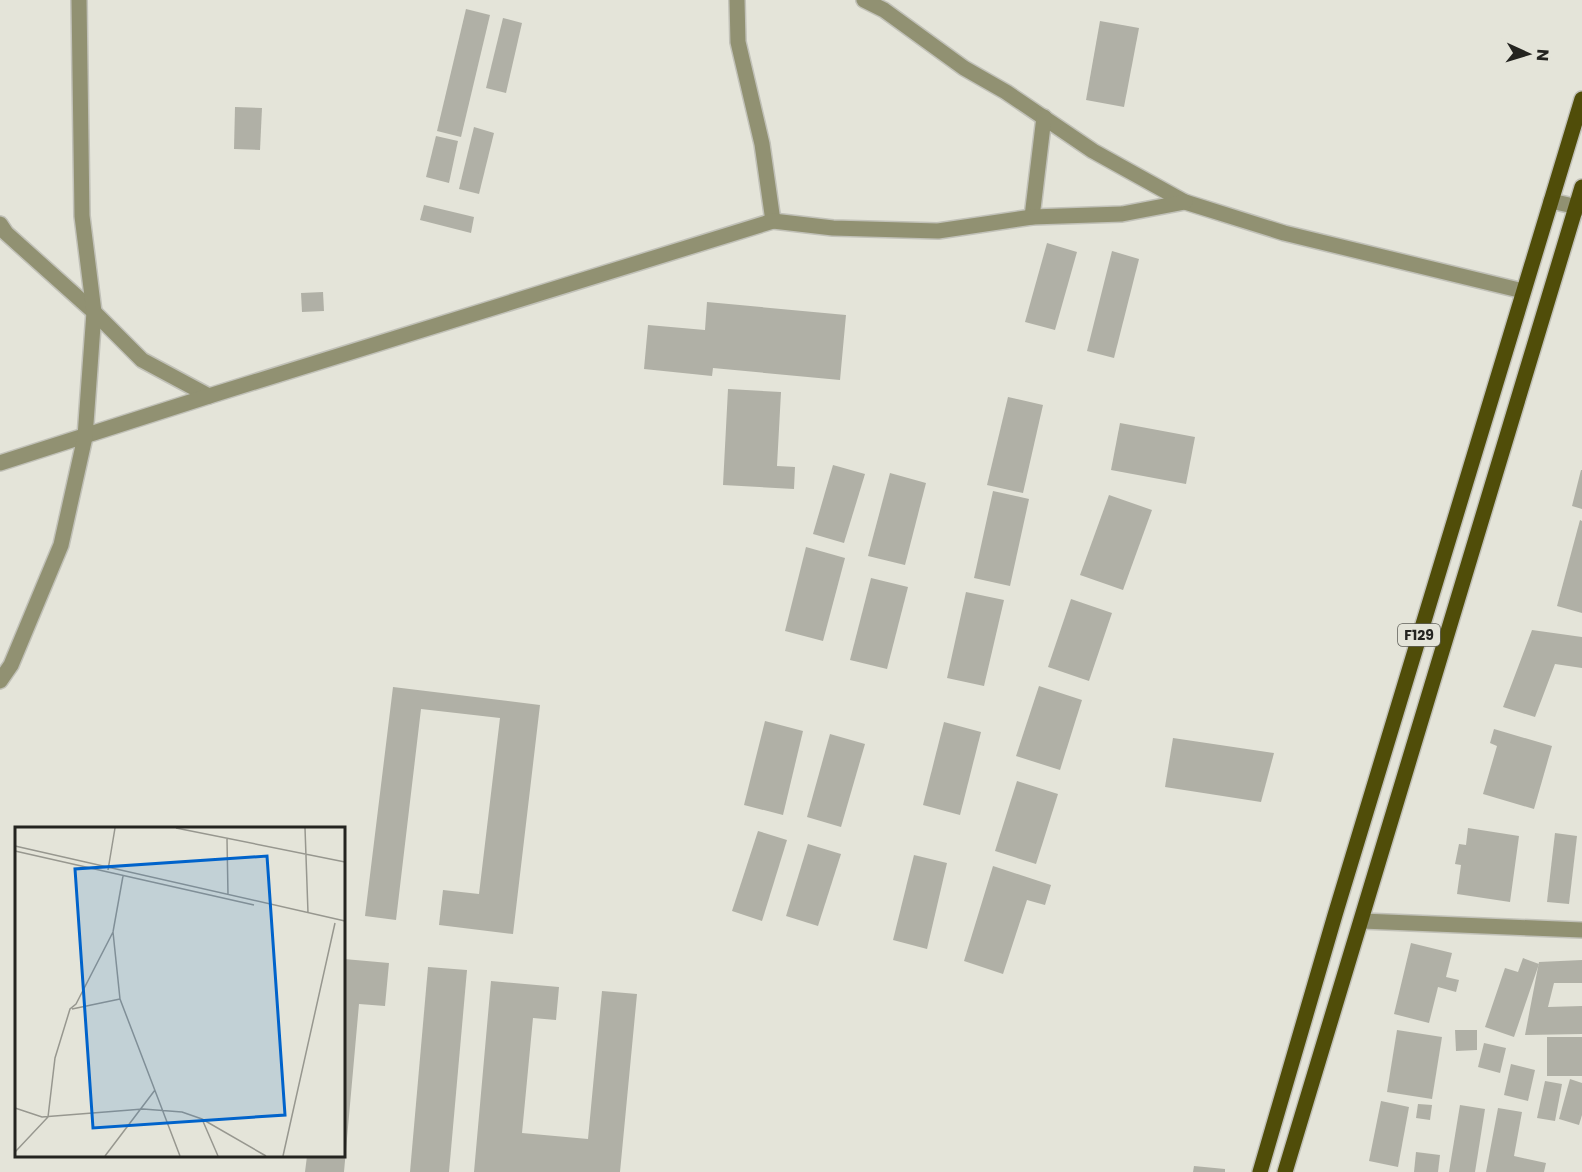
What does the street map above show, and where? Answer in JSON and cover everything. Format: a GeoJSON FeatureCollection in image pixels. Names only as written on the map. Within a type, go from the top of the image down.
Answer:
{"type":"FeatureCollection","features":[{"type":"Feature","properties":{"kind":"main road","name":"F129"},"geometry":{"type":"LineString","coordinates":[[1260,1172],[1522,291],[1582,99]]}},
{"type":"Feature","properties":{"kind":"main road","name":"F129"},"geometry":{"type":"LineString","coordinates":[[1285,1172],[1579,207],[1582,187]]}},
{"type":"Feature","properties":{"kind":"street"},"geometry":{"type":"LineString","coordinates":[[0,681],[61,545],[85,437],[94,312],[82,216],[79,0]]}},
{"type":"Feature","properties":{"kind":"street"},"geometry":{"type":"LineString","coordinates":[[737,0],[738,42],[762,144],[773,221]]}},
{"type":"Feature","properties":{"kind":"street"},"geometry":{"type":"LineString","coordinates":[[864,0],[884,10],[964,68],[1006,92],[1094,151],[1185,202],[1284,233],[1522,291]]}},
{"type":"Feature","properties":{"kind":"street"},"geometry":{"type":"LineString","coordinates":[[1032,217],[1044,117]]}},
{"type":"Feature","properties":{"kind":"street"},"geometry":{"type":"LineString","coordinates":[[1551,201],[1579,207]]}},
{"type":"Feature","properties":{"kind":"street"},"geometry":{"type":"LineString","coordinates":[[0,463],[773,221],[833,228],[938,231],[1032,217],[1122,214],[1185,202]]}},
{"type":"Feature","properties":{"kind":"street"},"geometry":{"type":"LineString","coordinates":[[0,224],[6,233],[94,312],[142,360],[209,396]]}},
{"type":"Feature","properties":{"kind":"street"},"geometry":{"type":"LineString","coordinates":[[1362,921],[1582,930]]}},
{"type":"Feature","properties":{"kind":"building"},"geometry":{"type":"Polygon","coordinates":[[[466,9],[490,15],[461,137],[437,131],[466,9]]]}},
{"type":"Feature","properties":{"kind":"building"},"geometry":{"type":"Polygon","coordinates":[[[503,18],[522,23],[506,93],[486,88],[503,18]]]}},
{"type":"Feature","properties":{"kind":"building"},"geometry":{"type":"Polygon","coordinates":[[[1100,21],[1139,28],[1124,107],[1086,100],[1100,21]]]}},
{"type":"Feature","properties":{"kind":"building"},"geometry":{"type":"Polygon","coordinates":[[[235,107],[262,108],[260,150],[234,149],[235,107]]]}},
{"type":"Feature","properties":{"kind":"building"},"geometry":{"type":"Polygon","coordinates":[[[474,127],[494,133],[479,194],[459,189],[474,127]]]}},
{"type":"Feature","properties":{"kind":"building"},"geometry":{"type":"Polygon","coordinates":[[[436,136],[458,141],[449,183],[426,177],[436,136]]]}},
{"type":"Feature","properties":{"kind":"building"},"geometry":{"type":"Polygon","coordinates":[[[424,205],[474,217],[471,233],[420,220],[424,205]]]}},
{"type":"Feature","properties":{"kind":"building"},"geometry":{"type":"Polygon","coordinates":[[[1047,243],[1077,252],[1055,330],[1025,322],[1047,243]]]}},
{"type":"Feature","properties":{"kind":"building"},"geometry":{"type":"Polygon","coordinates":[[[1112,251],[1139,259],[1114,358],[1087,351],[1112,251]]]}},
{"type":"Feature","properties":{"kind":"building"},"geometry":{"type":"Polygon","coordinates":[[[323,292],[324,311],[302,312],[301,293],[323,292]]]}},
{"type":"Feature","properties":{"kind":"building"},"geometry":{"type":"Polygon","coordinates":[[[707,302],[846,315],[840,380],[713,368],[712,376],[644,369],[648,325],[705,330],[707,302]]]}},
{"type":"Feature","properties":{"kind":"building"},"geometry":{"type":"Polygon","coordinates":[[[728,389],[781,392],[777,466],[795,467],[794,489],[723,485],[728,389]]]}},
{"type":"Feature","properties":{"kind":"building"},"geometry":{"type":"Polygon","coordinates":[[[1008,397],[1043,405],[1023,493],[987,485],[1008,397]]]}},
{"type":"Feature","properties":{"kind":"building"},"geometry":{"type":"Polygon","coordinates":[[[1120,423],[1195,437],[1186,484],[1111,470],[1120,423]]]}},
{"type":"Feature","properties":{"kind":"building"},"geometry":{"type":"Polygon","coordinates":[[[833,465],[865,474],[844,543],[813,534],[833,465]]]}},
{"type":"Feature","properties":{"kind":"building"},"geometry":{"type":"Polygon","coordinates":[[[1582,470],[1582,509],[1572,506],[1582,470]]]}},
{"type":"Feature","properties":{"kind":"building"},"geometry":{"type":"Polygon","coordinates":[[[890,473],[926,483],[905,565],[868,556],[890,473]]]}},
{"type":"Feature","properties":{"kind":"building"},"geometry":{"type":"Polygon","coordinates":[[[993,491],[1029,499],[1010,586],[974,578],[993,491]]]}},
{"type":"Feature","properties":{"kind":"building"},"geometry":{"type":"Polygon","coordinates":[[[1109,495],[1152,510],[1123,590],[1080,575],[1109,495]]]}},
{"type":"Feature","properties":{"kind":"building"},"geometry":{"type":"Polygon","coordinates":[[[1580,520],[1582,521],[1582,613],[1557,606],[1580,520]]]}},
{"type":"Feature","properties":{"kind":"building"},"geometry":{"type":"Polygon","coordinates":[[[806,547],[845,558],[823,641],[785,631],[806,547]]]}},
{"type":"Feature","properties":{"kind":"building"},"geometry":{"type":"Polygon","coordinates":[[[871,578],[908,587],[887,669],[850,660],[871,578]]]}},
{"type":"Feature","properties":{"kind":"building"},"geometry":{"type":"Polygon","coordinates":[[[966,592],[1004,600],[984,686],[947,678],[966,592]]]}},
{"type":"Feature","properties":{"kind":"building"},"geometry":{"type":"Polygon","coordinates":[[[1071,599],[1112,613],[1089,681],[1048,667],[1071,599]]]}},
{"type":"Feature","properties":{"kind":"building"},"geometry":{"type":"Polygon","coordinates":[[[1532,630],[1582,637],[1582,668],[1555,664],[1535,717],[1503,707],[1532,630]]]}},
{"type":"Feature","properties":{"kind":"building"},"geometry":{"type":"Polygon","coordinates":[[[1039,686],[1082,700],[1060,770],[1016,756],[1039,686]]]}},
{"type":"Feature","properties":{"kind":"building"},"geometry":{"type":"Polygon","coordinates":[[[393,687],[540,705],[513,934],[439,925],[443,890],[479,894],[500,718],[421,709],[396,920],[365,916],[393,687]]]}},
{"type":"Feature","properties":{"kind":"building"},"geometry":{"type":"Polygon","coordinates":[[[765,721],[803,731],[783,815],[744,805],[765,721]]]}},
{"type":"Feature","properties":{"kind":"building"},"geometry":{"type":"Polygon","coordinates":[[[944,722],[981,732],[960,815],[923,805],[944,722]]]}},
{"type":"Feature","properties":{"kind":"building"},"geometry":{"type":"Polygon","coordinates":[[[1494,729],[1552,746],[1534,809],[1483,794],[1497,746],[1490,743],[1494,729]]]}},
{"type":"Feature","properties":{"kind":"building"},"geometry":{"type":"Polygon","coordinates":[[[830,734],[865,744],[841,827],[807,817],[830,734]]]}},
{"type":"Feature","properties":{"kind":"building"},"geometry":{"type":"Polygon","coordinates":[[[1173,738],[1274,753],[1261,802],[1165,787],[1173,738]]]}},
{"type":"Feature","properties":{"kind":"building"},"geometry":{"type":"Polygon","coordinates":[[[1017,781],[1058,794],[1036,864],[995,851],[1017,781]]]}},
{"type":"Feature","properties":{"kind":"building"},"geometry":{"type":"Polygon","coordinates":[[[1468,828],[1519,836],[1510,902],[1457,894],[1461,865],[1455,864],[1459,844],[1466,845],[1468,828]]]}},
{"type":"Feature","properties":{"kind":"building"},"geometry":{"type":"Polygon","coordinates":[[[758,831],[787,840],[762,921],[732,911],[758,831]]]}},
{"type":"Feature","properties":{"kind":"building"},"geometry":{"type":"Polygon","coordinates":[[[1555,833],[1577,836],[1569,904],[1547,902],[1555,833]]]}},
{"type":"Feature","properties":{"kind":"building"},"geometry":{"type":"Polygon","coordinates":[[[808,844],[841,854],[818,926],[786,916],[808,844]]]}},
{"type":"Feature","properties":{"kind":"building"},"geometry":{"type":"Polygon","coordinates":[[[914,855],[947,863],[927,949],[893,940],[914,855]]]}},
{"type":"Feature","properties":{"kind":"building"},"geometry":{"type":"Polygon","coordinates":[[[993,866],[1051,885],[1045,905],[1027,900],[1003,974],[964,961],[993,866]]]}},
{"type":"Feature","properties":{"kind":"building"},"geometry":{"type":"Polygon","coordinates":[[[1411,943],[1452,953],[1446,977],[1459,980],[1456,992],[1438,987],[1429,1023],[1394,1014],[1411,943]]]}},
{"type":"Feature","properties":{"kind":"building"},"geometry":{"type":"Polygon","coordinates":[[[1523,958],[1539,964],[1514,1037],[1485,1027],[1505,968],[1518,972],[1523,958]]]}},
{"type":"Feature","properties":{"kind":"building"},"geometry":{"type":"Polygon","coordinates":[[[345,959],[389,963],[385,1006],[359,1004],[344,1172],[305,1172],[307,1157],[345,1157],[345,959]]]}},
{"type":"Feature","properties":{"kind":"building"},"geometry":{"type":"Polygon","coordinates":[[[1582,960],[1582,983],[1554,983],[1548,1007],[1582,1006],[1582,1034],[1525,1035],[1539,962],[1582,960]]]}},
{"type":"Feature","properties":{"kind":"building"},"geometry":{"type":"Polygon","coordinates":[[[428,967],[467,970],[449,1172],[410,1172],[428,967]]]}},
{"type":"Feature","properties":{"kind":"building"},"geometry":{"type":"Polygon","coordinates":[[[491,981],[559,987],[556,1020],[533,1018],[522,1133],[588,1139],[602,991],[637,994],[620,1172],[474,1172],[491,981]]]}},
{"type":"Feature","properties":{"kind":"building"},"geometry":{"type":"Polygon","coordinates":[[[1397,1030],[1442,1037],[1432,1099],[1387,1092],[1397,1030]]]}},
{"type":"Feature","properties":{"kind":"building"},"geometry":{"type":"Polygon","coordinates":[[[1455,1030],[1477,1030],[1477,1050],[1456,1051],[1455,1030]]]}},
{"type":"Feature","properties":{"kind":"building"},"geometry":{"type":"Polygon","coordinates":[[[1547,1037],[1582,1037],[1582,1076],[1547,1076],[1547,1037]]]}},
{"type":"Feature","properties":{"kind":"building"},"geometry":{"type":"Polygon","coordinates":[[[1484,1043],[1506,1048],[1500,1073],[1478,1067],[1484,1043]]]}},
{"type":"Feature","properties":{"kind":"building"},"geometry":{"type":"Polygon","coordinates":[[[1511,1064],[1535,1070],[1528,1101],[1504,1095],[1511,1064]]]}},
{"type":"Feature","properties":{"kind":"building"},"geometry":{"type":"Polygon","coordinates":[[[1570,1079],[1582,1083],[1582,1115],[1579,1125],[1559,1119],[1570,1079]]]}},
{"type":"Feature","properties":{"kind":"building"},"geometry":{"type":"Polygon","coordinates":[[[1545,1081],[1562,1084],[1555,1121],[1537,1118],[1545,1081]]]}},
{"type":"Feature","properties":{"kind":"building"},"geometry":{"type":"Polygon","coordinates":[[[1381,1101],[1409,1107],[1398,1167],[1369,1161],[1381,1101]]]}},
{"type":"Feature","properties":{"kind":"building"},"geometry":{"type":"Polygon","coordinates":[[[1418,1104],[1432,1105],[1430,1120],[1416,1118],[1418,1104]]]}},
{"type":"Feature","properties":{"kind":"building"},"geometry":{"type":"Polygon","coordinates":[[[1460,1105],[1485,1109],[1475,1172],[1449,1172],[1460,1105]]]}},
{"type":"Feature","properties":{"kind":"building"},"geometry":{"type":"Polygon","coordinates":[[[1498,1108],[1522,1112],[1514,1156],[1546,1163],[1544,1172],[1486,1172],[1498,1108]]]}},
{"type":"Feature","properties":{"kind":"building"},"geometry":{"type":"Polygon","coordinates":[[[1416,1152],[1440,1155],[1438,1172],[1414,1172],[1416,1152]]]}},
{"type":"Feature","properties":{"kind":"building"},"geometry":{"type":"Polygon","coordinates":[[[1194,1166],[1225,1169],[1225,1172],[1193,1172],[1194,1166]]]}}]}
